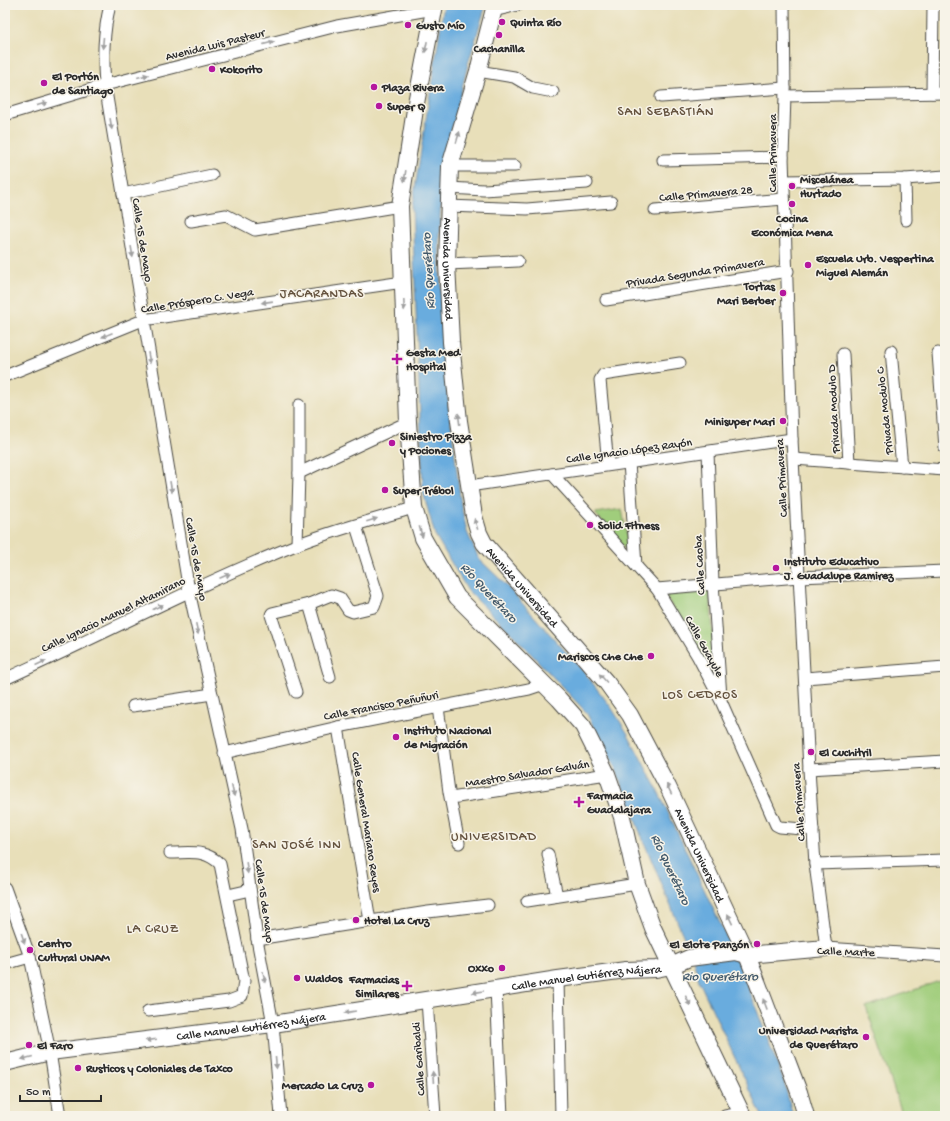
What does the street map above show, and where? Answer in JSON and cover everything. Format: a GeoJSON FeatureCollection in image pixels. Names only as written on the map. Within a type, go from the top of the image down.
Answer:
{"type":"FeatureCollection","features":[{"type":"Feature","properties":{"kind":"main road"},"geometry":{"type":"LineString","coordinates":[[434,7],[416,102],[400,206],[408,422],[414,508],[423,538],[457,597],[544,684],[582,726],[607,774],[622,817],[637,884],[653,928],[742,1114]]}},
{"type":"Feature","properties":{"kind":"main road","name":"Avenida Universidad"},"geometry":{"type":"LineString","coordinates":[[494,8],[478,71],[450,166],[448,206],[447,264],[451,342],[459,421],[474,516],[479,533],[484,543],[608,683],[630,715],[668,787],[741,953],[799,1092],[806,1116]]}},
{"type":"Feature","properties":{"kind":"main road","name":"Calle Marte"},"geometry":{"type":"LineString","coordinates":[[741,953],[826,948]]}},
{"type":"Feature","properties":{"kind":"main road","name":"Calle Manuel Gutiérrez Nájera"},"geometry":{"type":"LineString","coordinates":[[5,1063],[50,1052],[273,1024],[558,979],[671,966],[689,958],[741,953]]}},
{"type":"Feature","properties":{"kind":"street","name":"Calle 15 de Mayo"},"geometry":{"type":"LineString","coordinates":[[110,5],[105,26],[103,50],[105,85],[189,591],[242,829],[257,939],[273,1024],[281,1116]]}},
{"type":"Feature","properties":{"kind":"street"},"geometry":{"type":"LineString","coordinates":[[494,8],[518,5]]}},
{"type":"Feature","properties":{"kind":"street","name":"Calle Primavera"},"geometry":{"type":"LineString","coordinates":[[784,5],[785,92],[783,157],[788,271],[792,439],[805,678],[808,769],[816,864],[826,948]]}},
{"type":"Feature","properties":{"kind":"street"},"geometry":{"type":"LineString","coordinates":[[932,92],[933,5]]}},
{"type":"Feature","properties":{"kind":"street","name":"Avenida Luis Pasteur"},"geometry":{"type":"LineString","coordinates":[[5,115],[105,85],[337,26],[434,7]]}},
{"type":"Feature","properties":{"kind":"street"},"geometry":{"type":"LineString","coordinates":[[478,71],[514,77],[533,88],[553,92]]}},
{"type":"Feature","properties":{"kind":"street"},"geometry":{"type":"LineString","coordinates":[[661,97],[785,92],[945,93]]}},
{"type":"Feature","properties":{"kind":"street"},"geometry":{"type":"LineString","coordinates":[[663,160],[783,157]]}},
{"type":"Feature","properties":{"kind":"street"},"geometry":{"type":"LineString","coordinates":[[450,166],[515,166]]}},
{"type":"Feature","properties":{"kind":"street"},"geometry":{"type":"LineString","coordinates":[[123,194],[212,175]]}},
{"type":"Feature","properties":{"kind":"street"},"geometry":{"type":"LineString","coordinates":[[784,181],[905,179],[945,176]]}},
{"type":"Feature","properties":{"kind":"street"},"geometry":{"type":"LineString","coordinates":[[905,179],[906,220]]}},
{"type":"Feature","properties":{"kind":"street"},"geometry":{"type":"LineString","coordinates":[[449,188],[484,190],[587,183]]}},
{"type":"Feature","properties":{"kind":"street","name":"Calle Primavera 28"},"geometry":{"type":"LineString","coordinates":[[655,210],[784,199]]}},
{"type":"Feature","properties":{"kind":"street"},"geometry":{"type":"LineString","coordinates":[[448,206],[527,209],[611,202]]}},
{"type":"Feature","properties":{"kind":"street"},"geometry":{"type":"LineString","coordinates":[[191,221],[226,215],[255,230],[400,206]]}},
{"type":"Feature","properties":{"kind":"street"},"geometry":{"type":"LineString","coordinates":[[447,264],[518,261]]}},
{"type":"Feature","properties":{"kind":"street","name":"Privada Segunda Primavera"},"geometry":{"type":"LineString","coordinates":[[606,300],[788,271]]}},
{"type":"Feature","properties":{"kind":"street","name":"Calle Próspero C. Vega"},"geometry":{"type":"LineString","coordinates":[[5,376],[143,320],[403,282]]}},
{"type":"Feature","properties":{"kind":"street","name":"Privada Modulo C"},"geometry":{"type":"LineString","coordinates":[[891,351],[902,467]]}},
{"type":"Feature","properties":{"kind":"street"},"geometry":{"type":"LineString","coordinates":[[938,353],[945,448]]}},
{"type":"Feature","properties":{"kind":"street","name":"Privada Modulo D"},"geometry":{"type":"LineString","coordinates":[[843,354],[849,463]]}},
{"type":"Feature","properties":{"kind":"street"},"geometry":{"type":"LineString","coordinates":[[608,465],[600,380],[603,375],[680,363]]}},
{"type":"Feature","properties":{"kind":"street"},"geometry":{"type":"LineString","coordinates":[[297,545],[299,405]]}},
{"type":"Feature","properties":{"kind":"street"},"geometry":{"type":"LineString","coordinates":[[299,472],[408,422]]}},
{"type":"Feature","properties":{"kind":"street","name":"Calle Ignacio López Rayón"},"geometry":{"type":"LineString","coordinates":[[469,486],[792,439]]}},
{"type":"Feature","properties":{"kind":"street","name":"Calle Caoba"},"geometry":{"type":"LineString","coordinates":[[708,452],[713,583],[721,701]]}},
{"type":"Feature","properties":{"kind":"street"},"geometry":{"type":"LineString","coordinates":[[794,459],[945,470]]}},
{"type":"Feature","properties":{"kind":"street"},"geometry":{"type":"LineString","coordinates":[[629,462],[636,566]]}},
{"type":"Feature","properties":{"kind":"street","name":"Calle Guayule"},"geometry":{"type":"LineString","coordinates":[[552,474],[657,589],[698,657],[721,701],[776,825],[780,827],[813,830]]}},
{"type":"Feature","properties":{"kind":"street","name":"Calle Ignacio Manuel Altamirano"},"geometry":{"type":"LineString","coordinates":[[5,679],[90,640],[189,591],[297,545],[414,508]]}},
{"type":"Feature","properties":{"kind":"street"},"geometry":{"type":"LineString","coordinates":[[296,692],[270,615],[272,613],[309,604],[332,595],[337,596],[348,610],[353,612],[374,607],[377,603],[378,596],[356,526]]}},
{"type":"Feature","properties":{"kind":"street"},"geometry":{"type":"LineString","coordinates":[[657,589],[713,583],[799,577],[945,571]]}},
{"type":"Feature","properties":{"kind":"street"},"geometry":{"type":"LineString","coordinates":[[309,604],[330,677]]}},
{"type":"Feature","properties":{"kind":"street"},"geometry":{"type":"LineString","coordinates":[[805,678],[945,667]]}},
{"type":"Feature","properties":{"kind":"street","name":"Calle Francisco Peñuñuri"},"geometry":{"type":"LineString","coordinates":[[224,753],[338,727],[529,689],[544,684]]}},
{"type":"Feature","properties":{"kind":"street"},"geometry":{"type":"LineString","coordinates":[[133,706],[212,694]]}},
{"type":"Feature","properties":{"kind":"street"},"geometry":{"type":"LineString","coordinates":[[438,707],[459,843]]}},
{"type":"Feature","properties":{"kind":"street","name":"Calle General Mariano Reyes"},"geometry":{"type":"LineString","coordinates":[[338,727],[370,921]]}},
{"type":"Feature","properties":{"kind":"street"},"geometry":{"type":"LineString","coordinates":[[808,769],[945,761]]}},
{"type":"Feature","properties":{"kind":"street","name":"Maestro Salvador Galván"},"geometry":{"type":"LineString","coordinates":[[451,798],[607,774]]}},
{"type":"Feature","properties":{"kind":"street"},"geometry":{"type":"LineString","coordinates":[[148,1011],[230,1000],[242,996],[244,981],[228,895],[220,864],[212,856],[206,854],[170,853]]}},
{"type":"Feature","properties":{"kind":"street"},"geometry":{"type":"LineString","coordinates":[[548,854],[557,896]]}},
{"type":"Feature","properties":{"kind":"street"},"geometry":{"type":"LineString","coordinates":[[816,864],[945,860]]}},
{"type":"Feature","properties":{"kind":"street"},"geometry":{"type":"LineString","coordinates":[[527,901],[637,884]]}},
{"type":"Feature","properties":{"kind":"street"},"geometry":{"type":"LineString","coordinates":[[228,895],[250,890]]}},
{"type":"Feature","properties":{"kind":"street"},"geometry":{"type":"LineString","coordinates":[[6,894],[30,957],[50,1052],[60,1116]]}},
{"type":"Feature","properties":{"kind":"street"},"geometry":{"type":"LineString","coordinates":[[257,939],[370,921],[488,905]]}},
{"type":"Feature","properties":{"kind":"street","name":"Calle Marte"},"geometry":{"type":"LineString","coordinates":[[826,948],[945,956]]}},
{"type":"Feature","properties":{"kind":"street"},"geometry":{"type":"LineString","coordinates":[[5,964],[30,957]]}},
{"type":"Feature","properties":{"kind":"street"},"geometry":{"type":"LineString","coordinates":[[558,979],[561,1116]]}},
{"type":"Feature","properties":{"kind":"street","name":"Calle Manuel Gutiérrez Nájera"},"geometry":{"type":"LineString","coordinates":[[496,989],[502,1116]]}},
{"type":"Feature","properties":{"kind":"street","name":"Calle Garibaldi"},"geometry":{"type":"LineString","coordinates":[[427,1000],[436,1116]]}},
{"type":"Feature","properties":{"kind":"street"},"geometry":{"type":"LineString","coordinates":[[725,1116],[742,1114]]}},
{"type":"Feature","properties":{"kind":"green space"},"geometry":{"type":"Polygon","coordinates":[[[622,509],[630,555],[595,513],[622,509]]]}},
{"type":"Feature","properties":{"kind":"green space"},"geometry":{"type":"Polygon","coordinates":[[[709,588],[719,694],[664,592],[709,588]]]}},
{"type":"Feature","properties":{"kind":"green space"},"geometry":{"type":"Polygon","coordinates":[[[945,979],[945,1116],[903,1116],[866,1007],[945,979]]]}},
{"type":"Feature","properties":{"kind":"water","name":"Rio Querétaro"},"geometry":{"type":"Polygon","coordinates":[[[444,5],[486,5],[468,64],[443,165],[439,236],[444,367],[461,505],[467,532],[479,559],[505,584],[584,672],[611,707],[628,734],[659,793],[741,968],[784,1082],[793,1116],[762,1116],[699,981],[693,959],[641,835],[615,768],[586,712],[515,637],[468,591],[435,535],[423,492],[412,207],[444,5]]]}},
{"type":"Feature","properties":{"kind":"place","name":"Quinta Río"},"geometry":{"type":"Point","coordinates":[502,22]}},
{"type":"Feature","properties":{"kind":"place","name":"Gusto Mío"},"geometry":{"type":"Point","coordinates":[408,25]}},
{"type":"Feature","properties":{"kind":"place","name":"Cachanilla"},"geometry":{"type":"Point","coordinates":[499,35]}},
{"type":"Feature","properties":{"kind":"place","name":"Kokorito"},"geometry":{"type":"Point","coordinates":[212,69]}},
{"type":"Feature","properties":{"kind":"place","name":"El Portón de Santiago"},"geometry":{"type":"Point","coordinates":[44,83]}},
{"type":"Feature","properties":{"kind":"place","name":"Plaza Rivera"},"geometry":{"type":"Point","coordinates":[374,87]}},
{"type":"Feature","properties":{"kind":"place","name":"Super Q"},"geometry":{"type":"Point","coordinates":[379,106]}},
{"type":"Feature","properties":{"kind":"place","name":"Miscelánea Hurtado"},"geometry":{"type":"Point","coordinates":[792,186]}},
{"type":"Feature","properties":{"kind":"place","name":"Cocina Económica Mena"},"geometry":{"type":"Point","coordinates":[792,204]}},
{"type":"Feature","properties":{"kind":"place","name":"Escuela Urb. Vespertina Miguel Alemán"},"geometry":{"type":"Point","coordinates":[808,265]}},
{"type":"Feature","properties":{"kind":"place","name":"Tortas Mari Berber"},"geometry":{"type":"Point","coordinates":[783,293]}},
{"type":"Feature","properties":{"kind":"place","name":"Gesta Med Hospital"},"geometry":{"type":"Point","coordinates":[397,359]}},
{"type":"Feature","properties":{"kind":"place","name":"Minisuper Mari"},"geometry":{"type":"Point","coordinates":[783,421]}},
{"type":"Feature","properties":{"kind":"place","name":"Siniestro Pizza y Pociones"},"geometry":{"type":"Point","coordinates":[392,443]}},
{"type":"Feature","properties":{"kind":"place","name":"Super Trébol"},"geometry":{"type":"Point","coordinates":[385,490]}},
{"type":"Feature","properties":{"kind":"place","name":"Solid Fitness"},"geometry":{"type":"Point","coordinates":[590,525]}},
{"type":"Feature","properties":{"kind":"place","name":"Instituto Educativo J. Guadalupe Ramirez"},"geometry":{"type":"Point","coordinates":[776,568]}},
{"type":"Feature","properties":{"kind":"place","name":"Mariscos Che Che"},"geometry":{"type":"Point","coordinates":[651,656]}},
{"type":"Feature","properties":{"kind":"place","name":"Instituto Nacional de Migración"},"geometry":{"type":"Point","coordinates":[396,737]}},
{"type":"Feature","properties":{"kind":"place","name":"El Cuchitril"},"geometry":{"type":"Point","coordinates":[811,752]}},
{"type":"Feature","properties":{"kind":"place","name":"Farmacia Guadalajara"},"geometry":{"type":"Point","coordinates":[579,802]}},
{"type":"Feature","properties":{"kind":"place","name":"Hotel La Cruz"},"geometry":{"type":"Point","coordinates":[356,920]}},
{"type":"Feature","properties":{"kind":"place","name":"El Elote Panzón"},"geometry":{"type":"Point","coordinates":[757,944]}},
{"type":"Feature","properties":{"kind":"place","name":"Centro Cultural UNAM"},"geometry":{"type":"Point","coordinates":[30,950]}},
{"type":"Feature","properties":{"kind":"place","name":"Oxxo"},"geometry":{"type":"Point","coordinates":[502,968]}},
{"type":"Feature","properties":{"kind":"place","name":"Waldos"},"geometry":{"type":"Point","coordinates":[297,978]}},
{"type":"Feature","properties":{"kind":"place","name":"Farmacias Similares"},"geometry":{"type":"Point","coordinates":[407,986]}},
{"type":"Feature","properties":{"kind":"place","name":"Universidad Marista de Querétaro"},"geometry":{"type":"Point","coordinates":[866,1037]}},
{"type":"Feature","properties":{"kind":"place","name":"El Faro"},"geometry":{"type":"Point","coordinates":[29,1045]}},
{"type":"Feature","properties":{"kind":"place","name":"Rusticos y Coloniales de Taxco"},"geometry":{"type":"Point","coordinates":[78,1068]}},
{"type":"Feature","properties":{"kind":"place","name":"Mercado La Cruz"},"geometry":{"type":"Point","coordinates":[371,1085]}},
{"type":"Feature","properties":{"kind":"district","name":"SAN SEBASTIÁN"},"geometry":{"type":"Point","coordinates":[666,110]}},
{"type":"Feature","properties":{"kind":"district","name":"JACARANDAS"},"geometry":{"type":"Point","coordinates":[322,292]}},
{"type":"Feature","properties":{"kind":"district","name":"LOS CEDROS"},"geometry":{"type":"Point","coordinates":[700,693]}},
{"type":"Feature","properties":{"kind":"district","name":"UNIVERSIDAD"},"geometry":{"type":"Point","coordinates":[494,835]}},
{"type":"Feature","properties":{"kind":"district","name":"SAN JOSÉ INN"},"geometry":{"type":"Point","coordinates":[297,843]}},
{"type":"Feature","properties":{"kind":"district","name":"LA CRUZ"},"geometry":{"type":"Point","coordinates":[153,927]}},
{"type":"Feature","properties":{"kind":"water label","name":"Río Querétaro"},"geometry":{"type":"Point","coordinates":[427,271]}},
{"type":"Feature","properties":{"kind":"water label","name":"Río Querétaro"},"geometry":{"type":"Point","coordinates":[490,592]}},
{"type":"Feature","properties":{"kind":"water label","name":"Río Querétaro"},"geometry":{"type":"Point","coordinates":[672,869]}}]}
